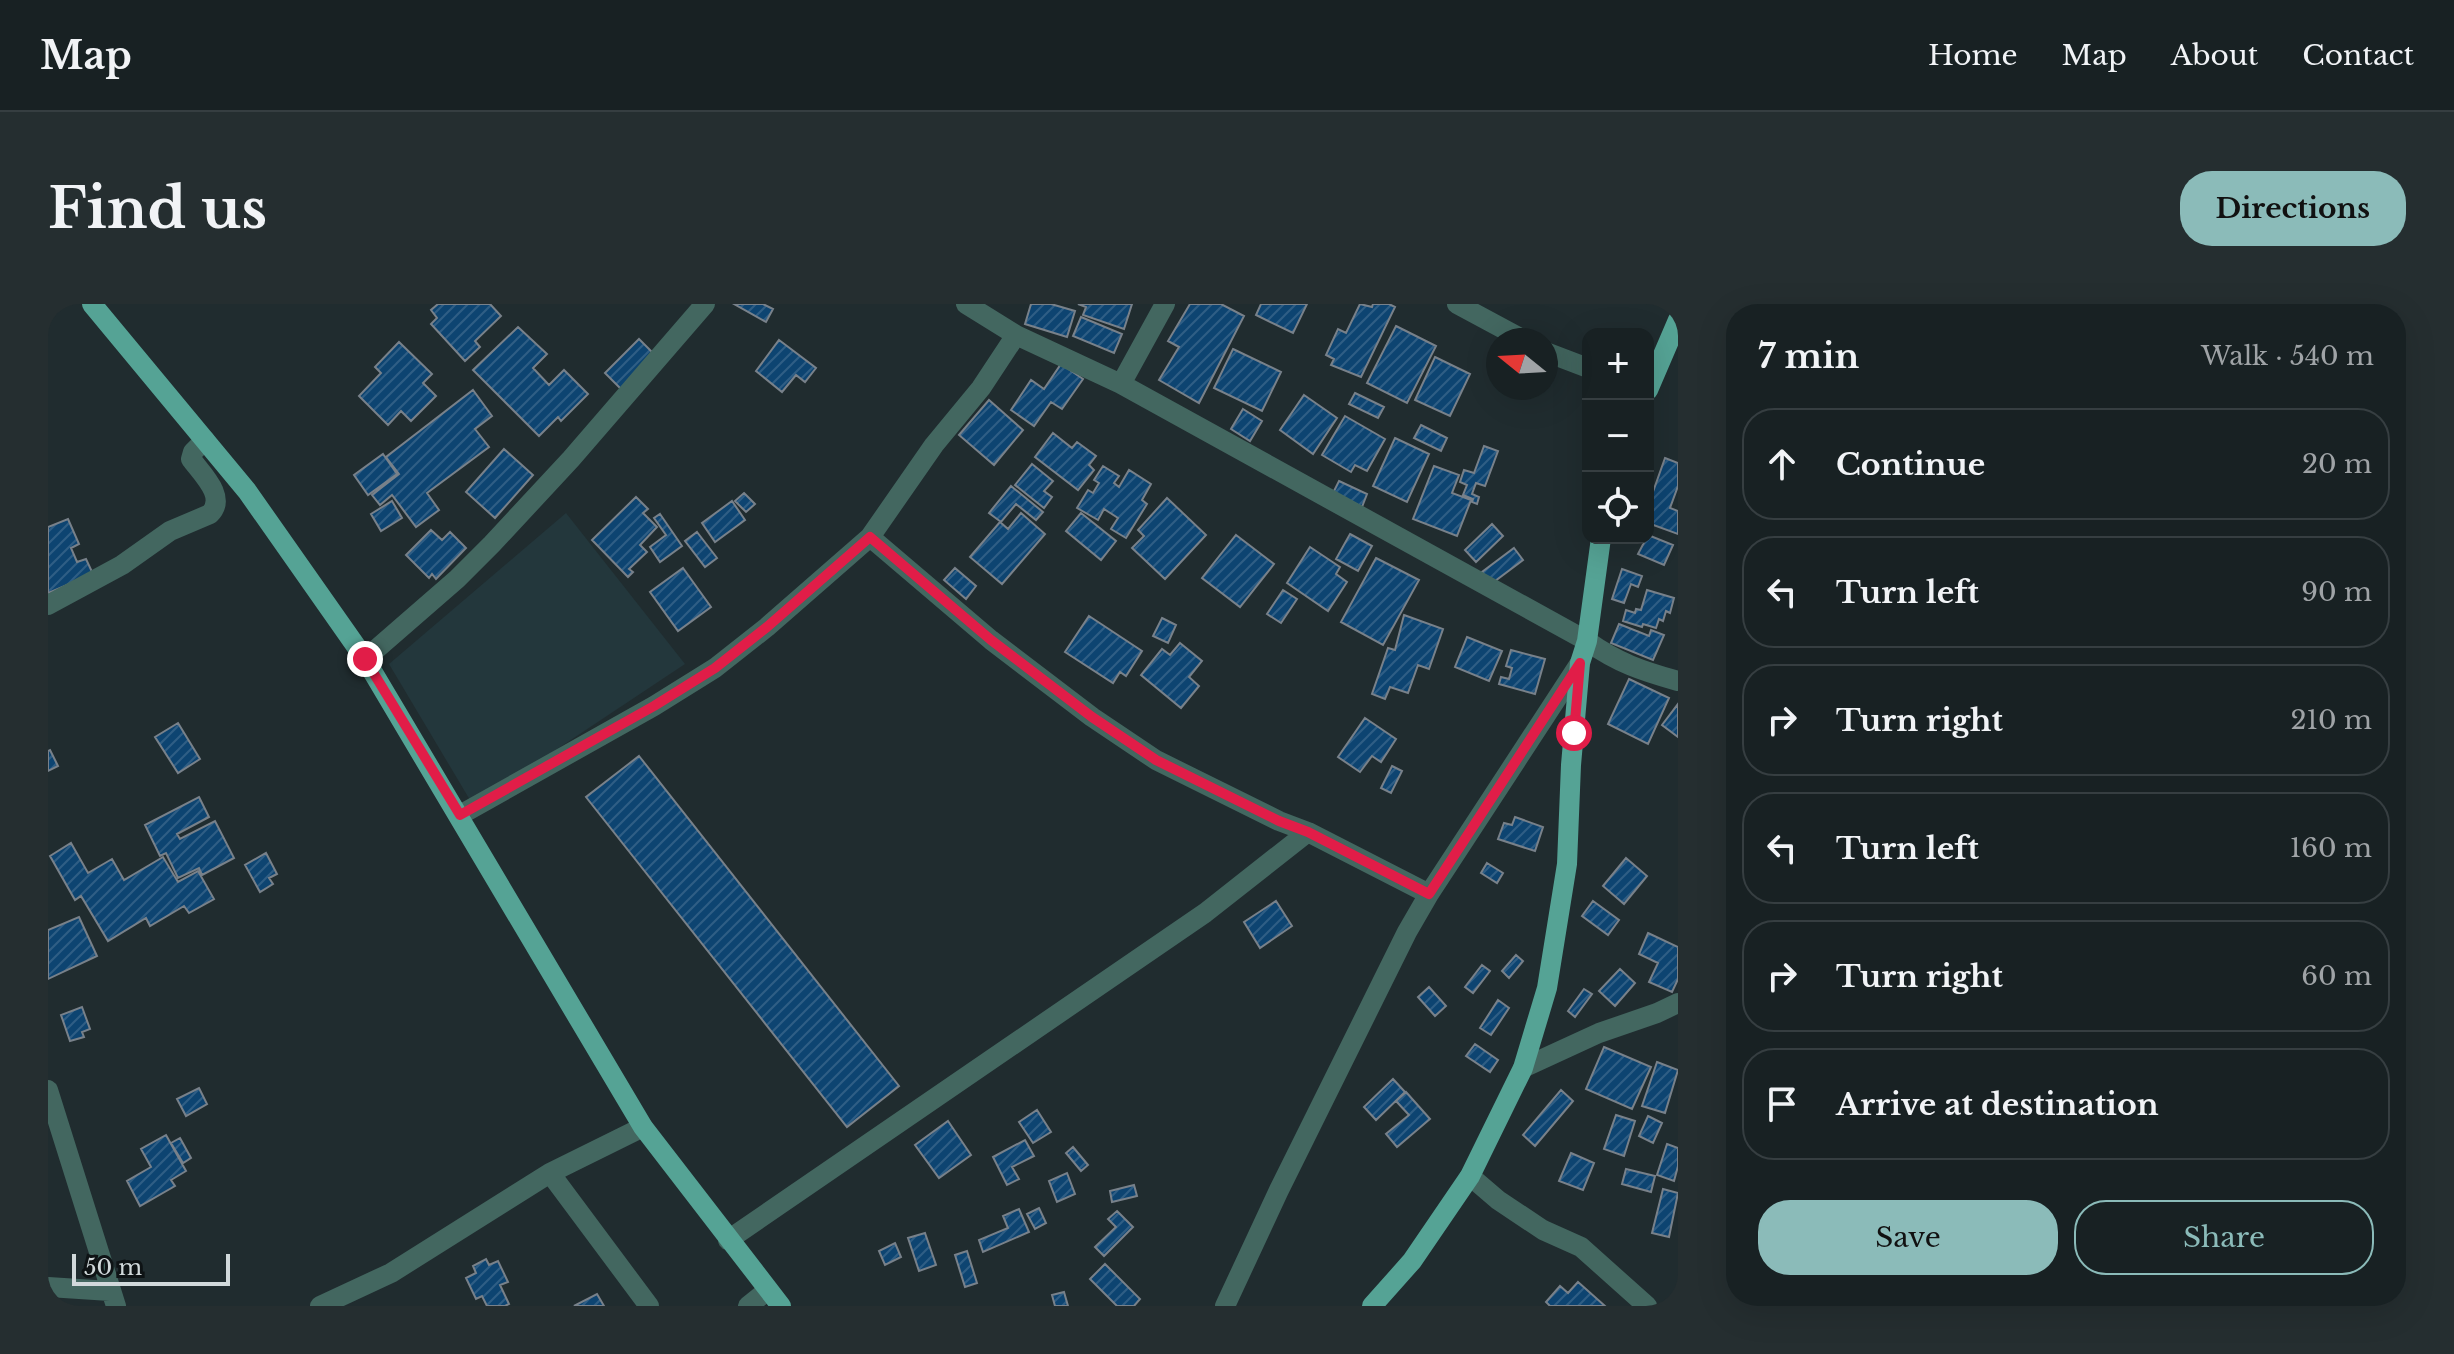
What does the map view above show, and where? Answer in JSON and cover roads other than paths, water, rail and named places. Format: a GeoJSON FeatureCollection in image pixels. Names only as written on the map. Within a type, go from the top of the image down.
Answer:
{"type":"FeatureCollection","features":[{"type":"Feature","properties":{"kind":"main road"},"geometry":{"type":"LineString","coordinates":[[92,304],[247,491],[365,659],[643,1127],[774,1298]]}},
{"type":"Feature","properties":{"kind":"main road"},"geometry":{"type":"LineString","coordinates":[[1654,375],[1678,320]]}},
{"type":"Feature","properties":{"kind":"main road"},"geometry":{"type":"LineString","coordinates":[[1372,1306],[1412,1261],[1470,1176],[1523,1068],[1547,988],[1567,864],[1580,663],[1587,641],[1600,544]]}},
{"type":"Feature","properties":{"kind":"street"},"geometry":{"type":"LineString","coordinates":[[365,659],[457,579],[492,544],[571,459],[705,304]]}},
{"type":"Feature","properties":{"kind":"street"},"geometry":{"type":"LineString","coordinates":[[966,304],[1016,335],[1121,384],[1587,641],[1613,660],[1678,681]]}},
{"type":"Feature","properties":{"kind":"street"},"geometry":{"type":"LineString","coordinates":[[1121,384],[1165,304]]}},
{"type":"Feature","properties":{"kind":"street"},"geometry":{"type":"LineString","coordinates":[[1457,304],[1502,328]]}},
{"type":"Feature","properties":{"kind":"street"},"geometry":{"type":"LineString","coordinates":[[460,815],[654,706],[715,668],[767,627],[870,537],[1016,335]]}},
{"type":"Feature","properties":{"kind":"street"},"geometry":{"type":"LineString","coordinates":[[1558,357],[1582,366]]}},
{"type":"Feature","properties":{"kind":"street"},"geometry":{"type":"LineString","coordinates":[[48,605],[122,565],[170,531],[215,509],[218,503],[216,494],[191,459],[205,440]]}},
{"type":"Feature","properties":{"kind":"street"},"geometry":{"type":"LineString","coordinates":[[870,537],[991,640],[1156,760],[1429,894]]}},
{"type":"Feature","properties":{"kind":"street"},"geometry":{"type":"LineString","coordinates":[[1225,1306],[1407,932],[1580,663]]}},
{"type":"Feature","properties":{"kind":"street"},"geometry":{"type":"LineString","coordinates":[[728,1240],[1205,913],[1308,832]]}},
{"type":"Feature","properties":{"kind":"street"},"geometry":{"type":"LineString","coordinates":[[1523,1068],[1599,1033],[1678,1003]]}},
{"type":"Feature","properties":{"kind":"street"},"geometry":{"type":"LineString","coordinates":[[48,1090],[113,1299],[48,1287]]}},
{"type":"Feature","properties":{"kind":"street"},"geometry":{"type":"LineString","coordinates":[[320,1306],[391,1273],[550,1173],[643,1127]]}},
{"type":"Feature","properties":{"kind":"street"},"geometry":{"type":"LineString","coordinates":[[550,1173],[649,1306]]}},
{"type":"Feature","properties":{"kind":"street"},"geometry":{"type":"LineString","coordinates":[[1470,1176],[1498,1200],[1543,1230],[1581,1247],[1647,1306]]}},
{"type":"Feature","properties":{"kind":"street"},"geometry":{"type":"LineString","coordinates":[[748,1306],[774,1298]]}}]}
